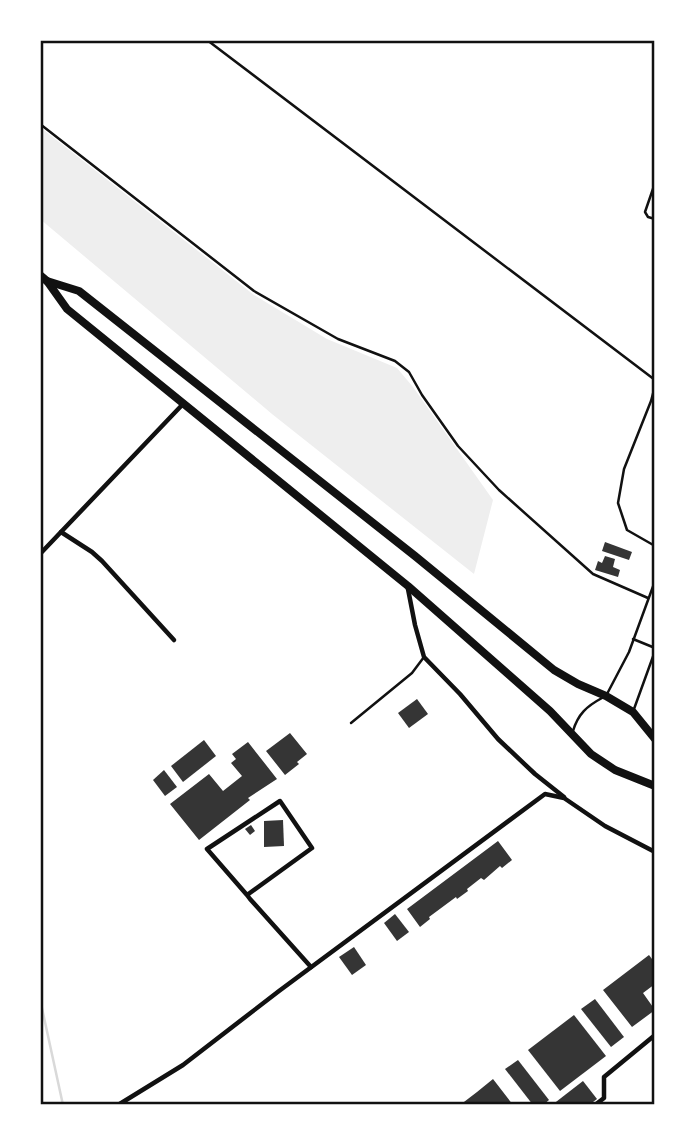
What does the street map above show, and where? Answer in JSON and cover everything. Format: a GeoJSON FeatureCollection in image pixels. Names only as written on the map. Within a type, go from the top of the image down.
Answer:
{"type":"FeatureCollection","features":[{"type":"Feature","properties":{"kind":"highway"},"geometry":{"type":"LineString","coordinates":[[44,278],[67,309],[408,586],[536,698],[591,754],[603,763],[655,786]]}},
{"type":"Feature","properties":{"kind":"highway"},"geometry":{"type":"LineString","coordinates":[[44,278],[79,290],[554,670],[633,712],[655,739]]}},
{"type":"Feature","properties":{"kind":"street"},"geometry":{"type":"LineString","coordinates":[[40,554],[184,403]]}},
{"type":"Feature","properties":{"kind":"street"},"geometry":{"type":"LineString","coordinates":[[61,532],[102,561],[173,640]]}},
{"type":"Feature","properties":{"kind":"street"},"geometry":{"type":"LineString","coordinates":[[408,586],[424,657],[460,694],[498,740],[565,798],[605,826],[655,852]]}},
{"type":"Feature","properties":{"kind":"street"},"geometry":{"type":"LineString","coordinates":[[118,1105],[183,1065],[545,794],[565,798]]}},
{"type":"Feature","properties":{"kind":"street"},"geometry":{"type":"LineString","coordinates":[[247,895],[312,848],[280,802],[207,849],[247,895],[312,967]]}},
{"type":"Feature","properties":{"kind":"street"},"geometry":{"type":"LineString","coordinates":[[595,1105],[604,1098],[604,1077],[655,1035]]}},
{"type":"Feature","properties":{"kind":"lane"},"geometry":{"type":"LineString","coordinates":[[207,40],[655,380]]}},
{"type":"Feature","properties":{"kind":"lane"},"geometry":{"type":"LineString","coordinates":[[40,124],[254,291],[338,339],[395,360],[409,372],[458,446],[499,490],[593,574],[649,598]]}},
{"type":"Feature","properties":{"kind":"lane"},"geometry":{"type":"LineString","coordinates":[[655,183],[645,212],[648,217],[654,219],[655,245]]}},
{"type":"Feature","properties":{"kind":"lane"},"geometry":{"type":"LineString","coordinates":[[655,386],[624,470],[618,503],[627,530],[655,546]]}},
{"type":"Feature","properties":{"kind":"lane"},"geometry":{"type":"LineString","coordinates":[[572,734],[576,720],[583,710],[606,696],[629,652],[655,581]]}},
{"type":"Feature","properties":{"kind":"lane"},"geometry":{"type":"LineString","coordinates":[[633,639],[655,650],[633,712]]}},
{"type":"Feature","properties":{"kind":"lane"},"geometry":{"type":"LineString","coordinates":[[351,723],[412,673],[424,657]]}},
{"type":"Feature","properties":{"kind":"shaded area"},"geometry":{"type":"Polygon","coordinates":[[[40,127],[254,295],[327,339],[397,368],[493,500],[474,574],[272,414],[40,219],[40,127]]]}},
{"type":"Feature","properties":{"kind":"building"},"geometry":{"type":"Polygon","coordinates":[[[605,542],[632,552],[629,560],[602,551],[605,542]]]}},
{"type":"Feature","properties":{"kind":"building"},"geometry":{"type":"Polygon","coordinates":[[[605,556],[615,559],[613,567],[620,570],[618,577],[595,570],[598,561],[602,563],[605,556]]]}},
{"type":"Feature","properties":{"kind":"building"},"geometry":{"type":"Polygon","coordinates":[[[417,699],[428,714],[409,728],[398,713],[417,699]]]}},
{"type":"Feature","properties":{"kind":"building"},"geometry":{"type":"Polygon","coordinates":[[[290,733],[307,754],[285,775],[266,751],[290,733]]]}},
{"type":"Feature","properties":{"kind":"building"},"geometry":{"type":"Polygon","coordinates":[[[204,740],[216,756],[183,782],[171,766],[204,740]]]}},
{"type":"Feature","properties":{"kind":"building"},"geometry":{"type":"Polygon","coordinates":[[[248,742],[277,779],[248,798],[250,800],[199,840],[170,804],[209,774],[223,791],[242,776],[231,763],[236,759],[232,754],[248,742]]]}},
{"type":"Feature","properties":{"kind":"building"},"geometry":{"type":"Polygon","coordinates":[[[164,770],[177,787],[165,796],[153,780],[164,770]]]}},
{"type":"Feature","properties":{"kind":"building"},"geometry":{"type":"Polygon","coordinates":[[[283,820],[284,846],[264,847],[264,821],[283,820]]]}},
{"type":"Feature","properties":{"kind":"building"},"geometry":{"type":"Polygon","coordinates":[[[251,825],[255,831],[250,835],[245,829],[251,825]]]}},
{"type":"Feature","properties":{"kind":"building"},"geometry":{"type":"Polygon","coordinates":[[[498,841],[512,860],[484,880],[481,878],[467,889],[468,891],[429,917],[420,927],[407,909],[498,841]]]}},
{"type":"Feature","properties":{"kind":"building"},"geometry":{"type":"Polygon","coordinates":[[[395,914],[409,932],[397,941],[384,923],[395,914]]]}},
{"type":"Feature","properties":{"kind":"building"},"geometry":{"type":"Polygon","coordinates":[[[354,947],[366,965],[352,975],[339,957],[354,947]]]}},
{"type":"Feature","properties":{"kind":"building"},"geometry":{"type":"Polygon","coordinates":[[[649,955],[655,963],[655,984],[643,993],[655,1010],[632,1027],[603,990],[649,955]]]}},
{"type":"Feature","properties":{"kind":"building"},"geometry":{"type":"Polygon","coordinates":[[[595,999],[624,1037],[611,1047],[581,1009],[595,999]]]}},
{"type":"Feature","properties":{"kind":"building"},"geometry":{"type":"Polygon","coordinates":[[[574,1015],[606,1056],[560,1091],[528,1050],[574,1015]]]}},
{"type":"Feature","properties":{"kind":"building"},"geometry":{"type":"Polygon","coordinates":[[[518,1060],[549,1100],[543,1105],[533,1105],[505,1069],[518,1060]]]}},
{"type":"Feature","properties":{"kind":"building"},"geometry":{"type":"Polygon","coordinates":[[[493,1079],[513,1105],[460,1105],[477,1092],[493,1079]]]}},
{"type":"Feature","properties":{"kind":"building"},"geometry":{"type":"Polygon","coordinates":[[[583,1081],[597,1099],[589,1105],[552,1105],[583,1081]]]}},
{"type":"Feature","properties":{"kind":"waterway"},"geometry":{"type":"LineString","coordinates":[[40,999],[63,1105]]}}]}
